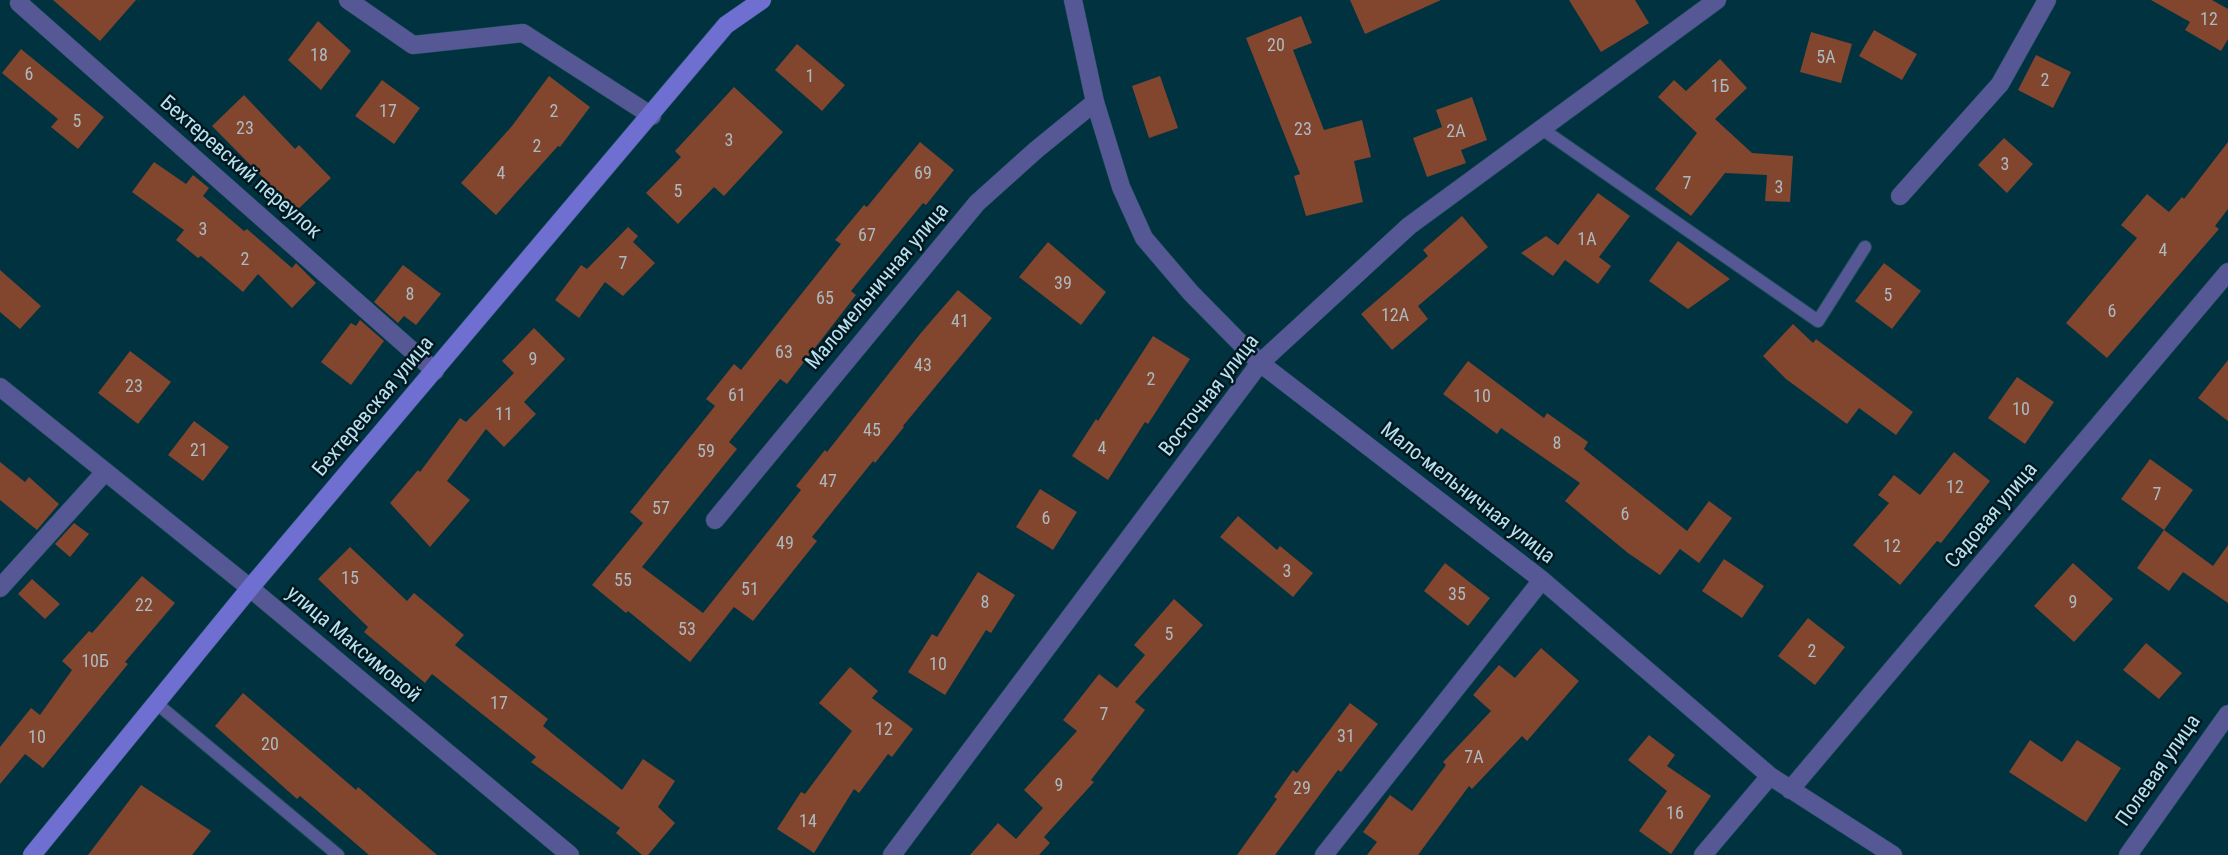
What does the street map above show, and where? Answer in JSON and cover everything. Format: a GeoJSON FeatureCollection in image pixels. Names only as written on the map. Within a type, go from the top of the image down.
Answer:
{"type":"FeatureCollection","features":[{"type":"Feature","properties":{"kind":"main road","name":"Бехтеревская улица"},"geometry":{"type":"LineString","coordinates":[[32,855],[250,588],[652,116],[726,25],[762,0]]}},
{"type":"Feature","properties":{"kind":"street","name":"Бехтеревский переулок"},"geometry":{"type":"LineString","coordinates":[[21,0],[19,3],[435,371]]}},
{"type":"Feature","properties":{"kind":"street"},"geometry":{"type":"LineString","coordinates":[[348,0],[413,45],[523,33],[652,116]]}},
{"type":"Feature","properties":{"kind":"street","name":"Мало-мельничная улица"},"geometry":{"type":"LineString","coordinates":[[1073,0],[1095,102],[1121,187],[1144,238],[1191,293],[1260,363],[1542,580],[1770,776],[1893,855]]}},
{"type":"Feature","properties":{"kind":"street","name":"Восточная улица"},"geometry":{"type":"LineString","coordinates":[[892,855],[1260,363],[1409,226],[1717,0]]}},
{"type":"Feature","properties":{"kind":"street"},"geometry":{"type":"LineString","coordinates":[[1900,195],[2000,84],[2047,0]]}},
{"type":"Feature","properties":{"kind":"street","name":"Маломельничная улица"},"geometry":{"type":"LineString","coordinates":[[715,520],[978,203],[1036,150],[1095,102]]}},
{"type":"Feature","properties":{"kind":"street","name":"Садовая улица"},"geometry":{"type":"LineString","coordinates":[[1790,790],[2228,272]]}},
{"type":"Feature","properties":{"kind":"street","name":"улица Максимовой"},"geometry":{"type":"LineString","coordinates":[[0,387],[250,588],[570,855]]}},
{"type":"Feature","properties":{"kind":"street"},"geometry":{"type":"LineString","coordinates":[[0,588],[105,472]]}},
{"type":"Feature","properties":{"kind":"street"},"geometry":{"type":"LineString","coordinates":[[1324,855],[1542,580]]}},
{"type":"Feature","properties":{"kind":"street","name":"Полевая улица"},"geometry":{"type":"LineString","coordinates":[[2128,855],[2228,714]]}},
{"type":"Feature","properties":{"kind":"street"},"geometry":{"type":"LineString","coordinates":[[1703,855],[1770,776]]}},
{"type":"Feature","properties":{"kind":"lane"},"geometry":{"type":"LineString","coordinates":[[1542,129],[1818,321],[1865,247]]}},
{"type":"Feature","properties":{"kind":"lane"},"geometry":{"type":"LineString","coordinates":[[156,703],[338,855]]}},
{"type":"Feature","properties":{"kind":"building"},"geometry":{"type":"Polygon","coordinates":[[[53,0],[136,0],[100,41],[53,0]]]}},
{"type":"Feature","properties":{"kind":"building"},"geometry":{"type":"Polygon","coordinates":[[[1350,0],[1441,0],[1365,34],[1350,0]]]}},
{"type":"Feature","properties":{"kind":"building"},"geometry":{"type":"Polygon","coordinates":[[[1569,0],[1635,0],[1649,23],[1601,52],[1569,0]]]}},
{"type":"Feature","properties":{"kind":"building"},"geometry":{"type":"Polygon","coordinates":[[[2151,0],[2212,0],[2228,9],[2228,39],[2221,51],[2185,30],[2190,22],[2151,0]]]}},
{"type":"Feature","properties":{"kind":"building"},"geometry":{"type":"Polygon","coordinates":[[[1301,16],[1312,43],[1293,50],[1324,130],[1362,120],[1371,157],[1354,161],[1363,202],[1306,216],[1294,176],[1300,174],[1246,38],[1301,16]]]}},
{"type":"Feature","properties":{"kind":"building"},"geometry":{"type":"Polygon","coordinates":[[[318,21],[351,51],[321,90],[288,60],[318,21]]]}},
{"type":"Feature","properties":{"kind":"building"},"geometry":{"type":"Polygon","coordinates":[[[1874,30],[1917,54],[1902,80],[1859,56],[1874,30]]]}},
{"type":"Feature","properties":{"kind":"building"},"geometry":{"type":"Polygon","coordinates":[[[1811,32],[1852,44],[1841,83],[1800,72],[1811,32]]]}},
{"type":"Feature","properties":{"kind":"building"},"geometry":{"type":"Polygon","coordinates":[[[797,44],[845,85],[822,111],[775,70],[797,44]]]}},
{"type":"Feature","properties":{"kind":"building"},"geometry":{"type":"Polygon","coordinates":[[[21,49],[104,117],[78,149],[51,127],[58,119],[2,73],[21,49]]]}},
{"type":"Feature","properties":{"kind":"building"},"geometry":{"type":"Polygon","coordinates":[[[2036,55],[2071,72],[2053,108],[2018,90],[2036,55]]]}},
{"type":"Feature","properties":{"kind":"building"},"geometry":{"type":"Polygon","coordinates":[[[1720,59],[1747,88],[1715,119],[1752,153],[1793,156],[1790,202],[1765,201],[1767,175],[1725,173],[1691,216],[1655,189],[1697,133],[1658,97],[1674,80],[1686,91],[1720,59]]]}},
{"type":"Feature","properties":{"kind":"building"},"geometry":{"type":"Polygon","coordinates":[[[549,76],[590,107],[560,147],[558,146],[496,215],[461,183],[512,126],[549,76]]]}},
{"type":"Feature","properties":{"kind":"building"},"geometry":{"type":"Polygon","coordinates":[[[1160,76],[1178,128],[1149,138],[1132,86],[1160,76]]]}},
{"type":"Feature","properties":{"kind":"building"},"geometry":{"type":"Polygon","coordinates":[[[382,80],[420,108],[394,144],[355,116],[382,80]]]}},
{"type":"Feature","properties":{"kind":"building"},"geometry":{"type":"Polygon","coordinates":[[[734,87],[783,132],[724,196],[714,187],[678,224],[646,193],[681,157],[675,151],[734,87]]]}},
{"type":"Feature","properties":{"kind":"building"},"geometry":{"type":"Polygon","coordinates":[[[244,95],[295,149],[299,145],[331,178],[296,211],[212,126],[244,95]]]}},
{"type":"Feature","properties":{"kind":"building"},"geometry":{"type":"Polygon","coordinates":[[[1472,97],[1487,140],[1461,150],[1466,163],[1427,177],[1413,138],[1442,127],[1436,110],[1472,97]]]}},
{"type":"Feature","properties":{"kind":"building"},"geometry":{"type":"Polygon","coordinates":[[[2004,138],[2033,164],[2007,193],[1978,165],[2004,138]]]}},
{"type":"Feature","properties":{"kind":"building"},"geometry":{"type":"Polygon","coordinates":[[[920,142],[954,170],[926,205],[923,203],[851,291],[856,295],[787,384],[780,379],[729,442],[737,449],[642,567],[703,613],[801,490],[796,486],[825,450],[827,452],[958,290],[992,318],[812,537],[817,541],[753,621],[734,607],[690,662],[592,585],[643,523],[630,512],[715,406],[706,399],[734,364],[741,370],[841,244],[835,240],[864,205],[867,207],[920,142]]]}},
{"type":"Feature","properties":{"kind":"building"},"geometry":{"type":"Polygon","coordinates":[[[2228,142],[2228,209],[2215,226],[2219,229],[2107,358],[2066,323],[2137,238],[2121,225],[2147,194],[2169,212],[2182,197],[2184,199],[2228,142]]]}},
{"type":"Feature","properties":{"kind":"building"},"geometry":{"type":"Polygon","coordinates":[[[154,162],[186,184],[193,175],[209,188],[203,196],[292,268],[296,263],[316,283],[292,308],[258,274],[243,292],[201,256],[198,258],[176,240],[184,230],[132,192],[154,162]]]}},
{"type":"Feature","properties":{"kind":"building"},"geometry":{"type":"Polygon","coordinates":[[[1598,193],[1630,216],[1599,257],[1611,266],[1598,284],[1565,260],[1553,276],[1521,253],[1546,236],[1558,245],[1598,193]]]}},
{"type":"Feature","properties":{"kind":"building"},"geometry":{"type":"Polygon","coordinates":[[[1462,216],[1488,247],[1418,306],[1428,319],[1392,350],[1361,314],[1428,256],[1423,250],[1462,216]]]}},
{"type":"Feature","properties":{"kind":"building"},"geometry":{"type":"Polygon","coordinates":[[[628,227],[638,236],[633,242],[655,263],[623,296],[605,282],[579,318],[555,300],[581,265],[587,269],[628,227]]]}},
{"type":"Feature","properties":{"kind":"building"},"geometry":{"type":"Polygon","coordinates":[[[1678,241],[1730,279],[1688,309],[1649,281],[1678,241]]]}},
{"type":"Feature","properties":{"kind":"building"},"geometry":{"type":"Polygon","coordinates":[[[1048,242],[1106,292],[1081,325],[1019,277],[1048,242]]]}},
{"type":"Feature","properties":{"kind":"building"},"geometry":{"type":"Polygon","coordinates":[[[1884,263],[1921,291],[1892,329],[1855,301],[1884,263]]]}},
{"type":"Feature","properties":{"kind":"building"},"geometry":{"type":"Polygon","coordinates":[[[403,265],[441,294],[416,325],[404,316],[398,323],[374,302],[403,265]]]}},
{"type":"Feature","properties":{"kind":"building"},"geometry":{"type":"Polygon","coordinates":[[[0,270],[41,306],[20,329],[0,312],[0,270]]]}},
{"type":"Feature","properties":{"kind":"building"},"geometry":{"type":"Polygon","coordinates":[[[360,320],[384,341],[351,385],[321,362],[351,323],[356,326],[360,320]]]}},
{"type":"Feature","properties":{"kind":"building"},"geometry":{"type":"Polygon","coordinates":[[[1793,324],[1813,343],[1816,339],[1913,412],[1896,435],[1859,408],[1847,424],[1786,379],[1763,356],[1793,324]]]}},
{"type":"Feature","properties":{"kind":"building"},"geometry":{"type":"Polygon","coordinates":[[[534,328],[565,359],[524,402],[536,414],[504,447],[486,429],[447,481],[470,500],[430,547],[390,503],[418,470],[420,472],[460,418],[466,422],[514,373],[502,361],[534,328]]]}},
{"type":"Feature","properties":{"kind":"building"},"geometry":{"type":"Polygon","coordinates":[[[1153,336],[1190,359],[1108,480],[1072,456],[1153,336]]]}},
{"type":"Feature","properties":{"kind":"building"},"geometry":{"type":"Polygon","coordinates":[[[130,351],[171,382],[138,424],[98,393],[130,351]]]}},
{"type":"Feature","properties":{"kind":"building"},"geometry":{"type":"Polygon","coordinates":[[[2228,360],[2228,421],[2198,398],[2228,360]]]}},
{"type":"Feature","properties":{"kind":"building"},"geometry":{"type":"Polygon","coordinates":[[[1468,361],[1544,418],[1547,413],[1588,442],[1584,449],[1687,531],[1709,501],[1732,518],[1699,563],[1680,549],[1660,575],[1628,553],[1565,501],[1580,483],[1501,428],[1497,434],[1443,394],[1468,361]]]}},
{"type":"Feature","properties":{"kind":"building"},"geometry":{"type":"Polygon","coordinates":[[[2017,377],[2054,402],[2025,444],[1988,418],[2017,377]]]}},
{"type":"Feature","properties":{"kind":"building"},"geometry":{"type":"Polygon","coordinates":[[[194,421],[229,447],[203,481],[168,455],[194,421]]]}},
{"type":"Feature","properties":{"kind":"building"},"geometry":{"type":"Polygon","coordinates":[[[1954,452],[1990,481],[1941,543],[1937,541],[1900,585],[1853,545],[1889,503],[1878,495],[1894,475],[1920,495],[1954,452]]]}},
{"type":"Feature","properties":{"kind":"building"},"geometry":{"type":"Polygon","coordinates":[[[2150,459],[2193,490],[2164,530],[2121,499],[2150,459]]]}},
{"type":"Feature","properties":{"kind":"building"},"geometry":{"type":"Polygon","coordinates":[[[0,462],[25,482],[29,477],[59,504],[37,530],[0,500],[0,462]]]}},
{"type":"Feature","properties":{"kind":"building"},"geometry":{"type":"Polygon","coordinates":[[[1040,489],[1077,512],[1053,550],[1016,527],[1040,489]]]}},
{"type":"Feature","properties":{"kind":"building"},"geometry":{"type":"Polygon","coordinates":[[[1238,516],[1277,550],[1280,546],[1313,573],[1293,597],[1220,537],[1238,516]]]}},
{"type":"Feature","properties":{"kind":"building"},"geometry":{"type":"Polygon","coordinates":[[[74,523],[89,534],[70,557],[55,544],[74,523]]]}},
{"type":"Feature","properties":{"kind":"building"},"geometry":{"type":"Polygon","coordinates":[[[2164,530],[2213,566],[2228,545],[2228,603],[2183,572],[2169,591],[2137,568],[2164,530]]]}},
{"type":"Feature","properties":{"kind":"building"},"geometry":{"type":"Polygon","coordinates":[[[350,547],[407,601],[414,593],[464,635],[455,645],[548,719],[543,726],[622,790],[643,759],[675,781],[658,807],[675,823],[648,855],[642,855],[616,833],[620,828],[531,762],[536,757],[432,674],[425,683],[364,632],[368,627],[318,579],[350,547]]]}},
{"type":"Feature","properties":{"kind":"building"},"geometry":{"type":"Polygon","coordinates":[[[1724,559],[1764,586],[1742,618],[1702,591],[1724,559]]]}},
{"type":"Feature","properties":{"kind":"building"},"geometry":{"type":"Polygon","coordinates":[[[1445,563],[1490,598],[1468,626],[1424,591],[1445,563]]]}},
{"type":"Feature","properties":{"kind":"building"},"geometry":{"type":"Polygon","coordinates":[[[2073,563],[2113,599],[2074,642],[2034,606],[2073,563]]]}},
{"type":"Feature","properties":{"kind":"building"},"geometry":{"type":"Polygon","coordinates":[[[978,572],[1015,595],[991,633],[986,630],[945,695],[908,672],[932,634],[937,637],[978,572]]]}},
{"type":"Feature","properties":{"kind":"building"},"geometry":{"type":"Polygon","coordinates":[[[142,576],[175,603],[125,662],[128,664],[43,768],[25,754],[0,784],[0,747],[31,708],[40,715],[72,670],[62,661],[89,631],[92,633],[142,576]]]}},
{"type":"Feature","properties":{"kind":"building"},"geometry":{"type":"Polygon","coordinates":[[[32,579],[60,604],[45,619],[18,594],[32,579]]]}},
{"type":"Feature","properties":{"kind":"building"},"geometry":{"type":"Polygon","coordinates":[[[1174,599],[1203,625],[1135,702],[1145,710],[1091,780],[1094,782],[1044,837],[1050,843],[1039,855],[970,855],[998,823],[1016,839],[1043,808],[1024,790],[1077,731],[1063,720],[1099,674],[1117,688],[1145,655],[1134,645],[1174,599]]]}},
{"type":"Feature","properties":{"kind":"building"},"geometry":{"type":"Polygon","coordinates":[[[1808,618],[1845,647],[1815,685],[1778,656],[1808,618]]]}},
{"type":"Feature","properties":{"kind":"building"},"geometry":{"type":"Polygon","coordinates":[[[2146,643],[2182,673],[2159,699],[2123,670],[2146,643]]]}},
{"type":"Feature","properties":{"kind":"building"},"geometry":{"type":"Polygon","coordinates":[[[1541,648],[1579,681],[1527,741],[1522,736],[1472,789],[1469,786],[1418,855],[1367,855],[1377,842],[1363,832],[1390,795],[1412,811],[1446,765],[1443,762],[1491,711],[1473,695],[1499,665],[1515,678],[1541,648]]]}},
{"type":"Feature","properties":{"kind":"building"},"geometry":{"type":"Polygon","coordinates":[[[850,667],[878,691],[872,698],[913,729],[892,757],[888,754],[859,793],[854,789],[814,853],[777,829],[801,792],[805,794],[852,731],[819,703],[850,667]]]}},
{"type":"Feature","properties":{"kind":"building"},"geometry":{"type":"Polygon","coordinates":[[[243,693],[437,855],[369,855],[300,796],[297,799],[215,726],[243,693]]]}},
{"type":"Feature","properties":{"kind":"building"},"geometry":{"type":"Polygon","coordinates":[[[1350,703],[1378,724],[1341,772],[1338,770],[1275,855],[1237,855],[1277,799],[1274,797],[1293,770],[1297,773],[1350,703]]]}},
{"type":"Feature","properties":{"kind":"building"},"geometry":{"type":"Polygon","coordinates":[[[1649,735],[1675,755],[1667,766],[1711,796],[1671,854],[1639,831],[1667,791],[1628,760],[1649,735]]]}},
{"type":"Feature","properties":{"kind":"building"},"geometry":{"type":"Polygon","coordinates":[[[2030,740],[2062,762],[2077,740],[2121,768],[2086,822],[2009,772],[2030,740]]]}},
{"type":"Feature","properties":{"kind":"building"},"geometry":{"type":"Polygon","coordinates":[[[141,785],[211,831],[192,855],[88,855],[141,785]]]}}]}
